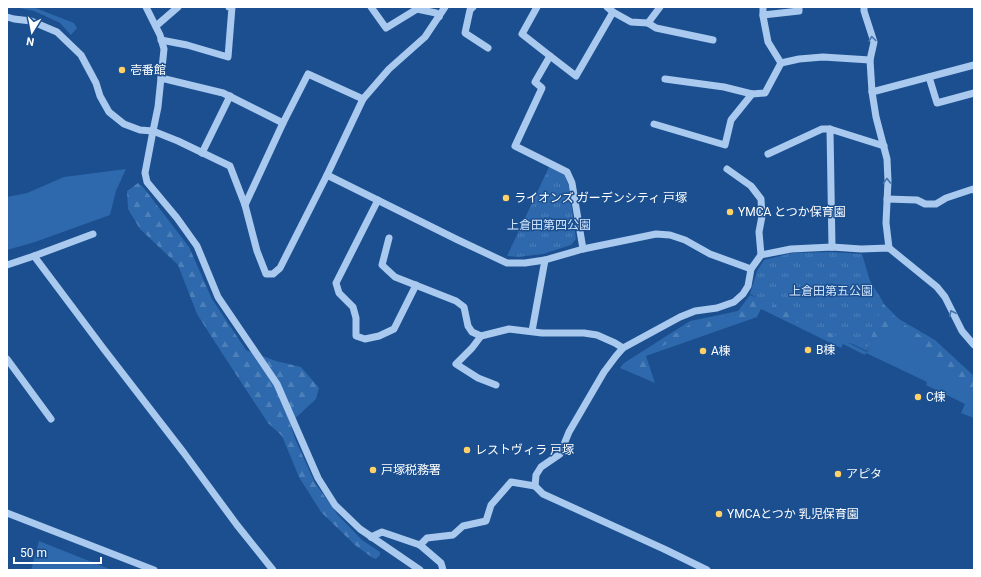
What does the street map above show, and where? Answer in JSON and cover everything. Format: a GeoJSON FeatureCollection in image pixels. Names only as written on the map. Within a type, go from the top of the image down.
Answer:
{"type":"FeatureCollection","features":[{"type":"Feature","properties":{"kind":"street"},"geometry":{"type":"LineString","coordinates":[[146,7],[156,26],[164,49],[158,107],[145,173],[146,182],[177,218],[197,246],[218,297],[277,384],[318,478],[336,505],[360,529],[420,570]]}},
{"type":"Feature","properties":{"kind":"street"},"geometry":{"type":"LineString","coordinates":[[156,26],[178,7]]}},
{"type":"Feature","properties":{"kind":"street"},"geometry":{"type":"LineString","coordinates":[[161,40],[187,45],[228,57],[232,7],[229,7]]}},
{"type":"Feature","properties":{"kind":"street"},"geometry":{"type":"LineString","coordinates":[[371,7],[386,28],[417,8],[436,13],[439,17]]}},
{"type":"Feature","properties":{"kind":"street"},"geometry":{"type":"LineString","coordinates":[[7,17],[31,21],[57,32],[81,54],[109,112],[124,124],[140,130],[153,131],[178,141],[230,166],[245,205],[257,251],[266,274],[273,274],[280,268],[363,99],[390,69],[425,37],[445,7]]}},
{"type":"Feature","properties":{"kind":"street"},"geometry":{"type":"LineString","coordinates":[[473,7],[470,10],[465,33],[488,48]]}},
{"type":"Feature","properties":{"kind":"street"},"geometry":{"type":"LineString","coordinates":[[537,7],[522,34],[576,76],[614,12]]}},
{"type":"Feature","properties":{"kind":"street"},"geometry":{"type":"LineString","coordinates":[[606,7],[631,22],[648,23],[656,28],[713,40]]}},
{"type":"Feature","properties":{"kind":"street"},"geometry":{"type":"LineString","coordinates":[[648,23],[660,7]]}},
{"type":"Feature","properties":{"kind":"street"},"geometry":{"type":"LineString","coordinates":[[781,63],[768,42],[763,11],[799,11],[799,7]]}},
{"type":"Feature","properties":{"kind":"street"},"geometry":{"type":"LineString","coordinates":[[864,7],[874,42],[870,60],[872,92],[876,117],[887,159],[888,181],[886,223],[889,248]]}},
{"type":"Feature","properties":{"kind":"street"},"geometry":{"type":"LineString","coordinates":[[550,56],[535,82],[542,88],[515,146],[567,172],[572,183],[582,249]]}},
{"type":"Feature","properties":{"kind":"street"},"geometry":{"type":"LineString","coordinates":[[665,79],[724,87],[752,94],[765,93],[781,63],[799,58],[823,57],[870,60]]}},
{"type":"Feature","properties":{"kind":"street"},"geometry":{"type":"LineString","coordinates":[[872,92],[974,65]]}},
{"type":"Feature","properties":{"kind":"street"},"geometry":{"type":"LineString","coordinates":[[245,205],[283,123],[308,74],[363,99]]}},
{"type":"Feature","properties":{"kind":"street"},"geometry":{"type":"LineString","coordinates":[[929,77],[938,103],[974,93]]}},
{"type":"Feature","properties":{"kind":"street"},"geometry":{"type":"LineString","coordinates":[[161,78],[223,93],[283,123]]}},
{"type":"Feature","properties":{"kind":"street"},"geometry":{"type":"LineString","coordinates":[[654,124],[725,145],[731,120],[752,94]]}},
{"type":"Feature","properties":{"kind":"street"},"geometry":{"type":"LineString","coordinates":[[202,153],[230,96]]}},
{"type":"Feature","properties":{"kind":"street"},"geometry":{"type":"LineString","coordinates":[[768,154],[822,129],[830,129],[884,146]]}},
{"type":"Feature","properties":{"kind":"street"},"geometry":{"type":"LineString","coordinates":[[830,129],[832,247]]}},
{"type":"Feature","properties":{"kind":"street"},"geometry":{"type":"LineString","coordinates":[[535,486],[536,475],[541,467],[560,454],[569,432],[604,372],[623,348],[680,317],[695,311],[717,308],[734,302],[743,294],[748,286],[751,269],[761,255],[759,232],[762,216],[761,199],[751,186],[727,169]]}},
{"type":"Feature","properties":{"kind":"street"},"geometry":{"type":"LineString","coordinates":[[327,174],[507,263],[525,263],[545,260],[582,249],[656,234],[670,235],[685,240],[710,254],[751,269]]}},
{"type":"Feature","properties":{"kind":"street"},"geometry":{"type":"LineString","coordinates":[[887,199],[917,200],[925,204],[936,204],[946,198],[973,189],[974,190]]}},
{"type":"Feature","properties":{"kind":"street"},"geometry":{"type":"LineString","coordinates":[[378,200],[336,283],[339,293],[353,307],[356,318],[356,336],[365,339],[380,336],[394,329],[416,285]]}},
{"type":"Feature","properties":{"kind":"street"},"geometry":{"type":"LineString","coordinates":[[7,265],[94,234]]}},
{"type":"Feature","properties":{"kind":"street"},"geometry":{"type":"LineString","coordinates":[[389,238],[382,265],[395,277],[456,301],[464,307],[468,326],[472,332],[481,336],[509,329],[542,333],[584,334],[598,336],[623,348]]}},
{"type":"Feature","properties":{"kind":"street"},"geometry":{"type":"LineString","coordinates":[[761,255],[792,249],[832,247],[861,249],[889,248],[937,287],[962,331],[974,345]]}},
{"type":"Feature","properties":{"kind":"street"},"geometry":{"type":"LineString","coordinates":[[34,256],[237,525],[273,570]]}},
{"type":"Feature","properties":{"kind":"street"},"geometry":{"type":"LineString","coordinates":[[532,331],[545,260]]}},
{"type":"Feature","properties":{"kind":"street"},"geometry":{"type":"LineString","coordinates":[[481,336],[472,348],[456,364],[478,378],[496,385]]}},
{"type":"Feature","properties":{"kind":"street"},"geometry":{"type":"LineString","coordinates":[[7,359],[10,366],[51,419]]}},
{"type":"Feature","properties":{"kind":"street"},"geometry":{"type":"LineString","coordinates":[[420,545],[428,538],[453,536],[463,526],[486,521],[491,505],[511,482],[535,486],[543,494],[707,570]]}},
{"type":"Feature","properties":{"kind":"street"},"geometry":{"type":"LineString","coordinates":[[7,513],[154,570]]}},
{"type":"Feature","properties":{"kind":"street"},"geometry":{"type":"LineString","coordinates":[[371,537],[382,532],[420,545],[441,563],[443,570]]}},
{"type":"Feature","properties":{"kind":"green space"},"geometry":{"type":"Polygon","coordinates":[[[14,7],[33,7],[74,23],[77,28],[71,35],[60,23],[34,11],[14,7]]]}},
{"type":"Feature","properties":{"kind":"green space","name":"上倉田第四公園"},"geometry":{"type":"Polygon","coordinates":[[[549,167],[564,174],[569,187],[576,239],[571,245],[543,254],[518,257],[507,256],[549,167]]]}},
{"type":"Feature","properties":{"kind":"green space"},"geometry":{"type":"Polygon","coordinates":[[[126,169],[116,191],[110,215],[35,242],[7,250],[7,197],[27,193],[64,177],[126,169]]]}},
{"type":"Feature","properties":{"kind":"green space"},"geometry":{"type":"Polygon","coordinates":[[[138,183],[143,187],[189,247],[212,299],[246,350],[276,361],[301,367],[319,388],[316,399],[290,423],[296,441],[315,483],[338,515],[362,540],[380,552],[380,555],[376,559],[355,545],[321,512],[299,477],[282,436],[268,423],[197,314],[178,265],[140,229],[128,209],[127,191],[138,183]]]}},
{"type":"Feature","properties":{"kind":"green space","name":"上倉田第五公園"},"geometry":{"type":"Polygon","coordinates":[[[832,252],[862,254],[870,281],[883,302],[867,351],[750,294],[757,271],[764,260],[792,253],[832,252]]]}},
{"type":"Feature","properties":{"kind":"green space"},"geometry":{"type":"Polygon","coordinates":[[[767,294],[875,294],[897,320],[935,345],[973,381],[974,399],[963,383],[927,351],[894,329],[886,330],[875,342],[866,347],[836,340],[761,307],[744,318],[688,332],[643,357],[649,372],[648,378],[628,369],[628,363],[692,323],[740,313],[752,297],[767,294]]]}},
{"type":"Feature","properties":{"kind":"green space"},"geometry":{"type":"Polygon","coordinates":[[[750,295],[867,352],[883,303],[899,319],[935,340],[974,376],[974,418],[961,413],[965,404],[926,385],[927,382],[866,353],[865,355],[843,344],[841,348],[761,309],[757,317],[646,356],[655,383],[620,368],[624,363],[690,321],[738,311],[750,295]]]}},
{"type":"Feature","properties":{"kind":"green space"},"geometry":{"type":"Polygon","coordinates":[[[39,541],[112,570],[31,570],[39,541]]]}},
{"type":"Feature","properties":{"kind":"place","name":"壱番館"},"geometry":{"type":"Point","coordinates":[122,70]}},
{"type":"Feature","properties":{"kind":"place","name":"ライオンズ ガーデンシティ 戸塚"},"geometry":{"type":"Point","coordinates":[506,198]}},
{"type":"Feature","properties":{"kind":"place","name":"YMCA とつか保育園"},"geometry":{"type":"Point","coordinates":[730,212]}},
{"type":"Feature","properties":{"kind":"place","name":"B棟"},"geometry":{"type":"Point","coordinates":[808,350]}},
{"type":"Feature","properties":{"kind":"place","name":"A棟"},"geometry":{"type":"Point","coordinates":[703,351]}},
{"type":"Feature","properties":{"kind":"place","name":"C棟"},"geometry":{"type":"Point","coordinates":[918,397]}},
{"type":"Feature","properties":{"kind":"place","name":"レストヴィラ 戸塚"},"geometry":{"type":"Point","coordinates":[467,450]}},
{"type":"Feature","properties":{"kind":"place","name":"戸塚税務署"},"geometry":{"type":"Point","coordinates":[373,470]}},
{"type":"Feature","properties":{"kind":"place","name":"アピタ"},"geometry":{"type":"Point","coordinates":[838,474]}},
{"type":"Feature","properties":{"kind":"place","name":"YMCAとつか 乳児保育園"},"geometry":{"type":"Point","coordinates":[719,514]}}]}
